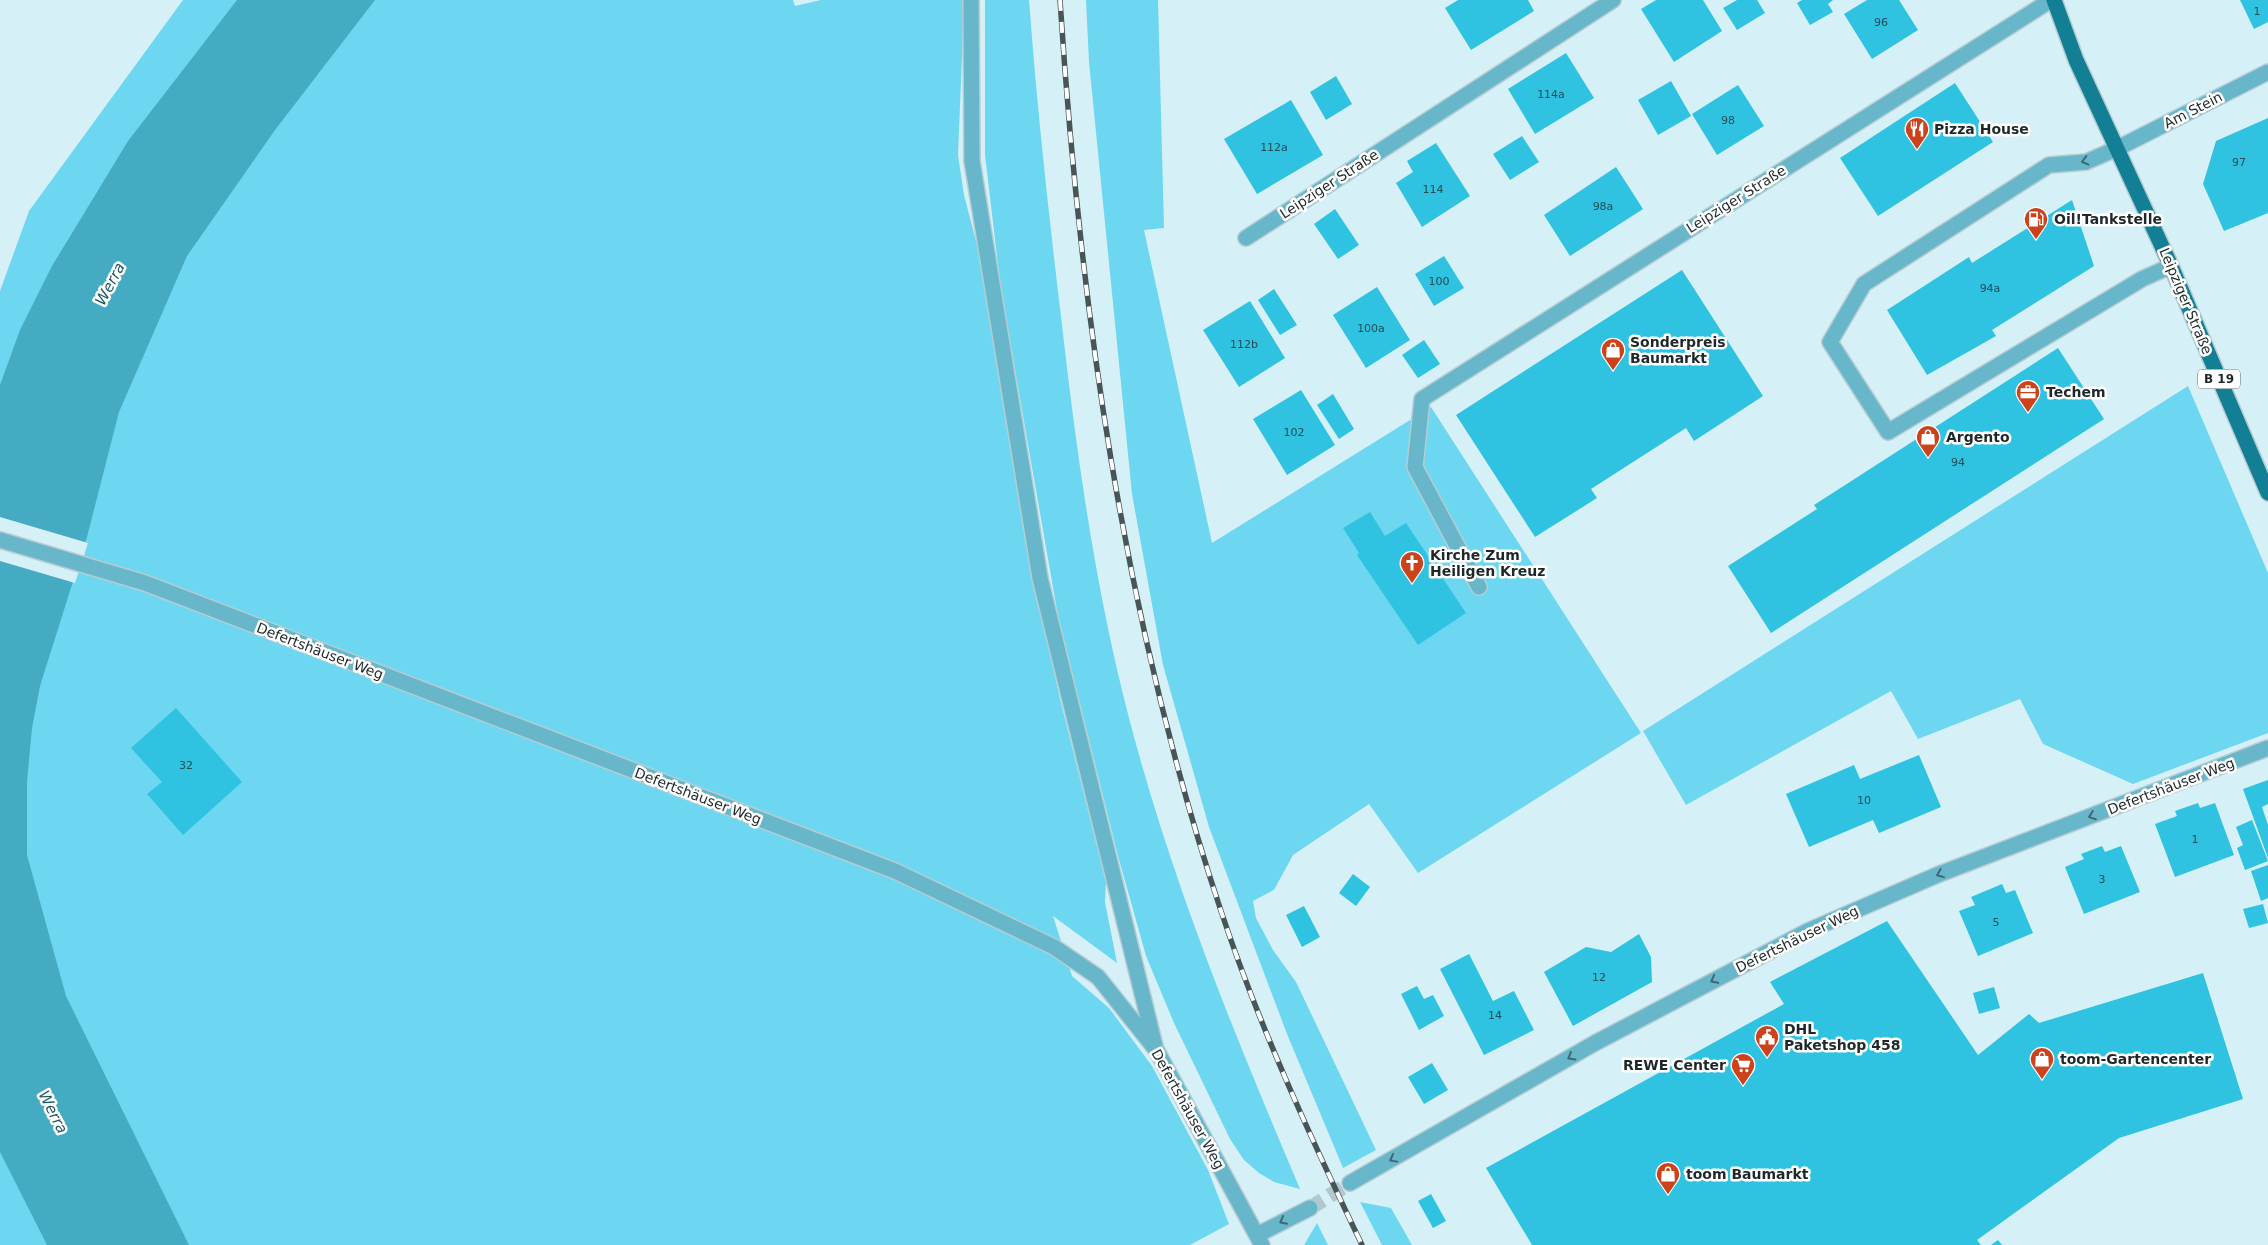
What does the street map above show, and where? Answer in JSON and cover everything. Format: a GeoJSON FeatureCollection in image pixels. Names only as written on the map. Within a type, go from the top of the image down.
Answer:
{"type":"FeatureCollection","features":[{"type":"Feature","properties":{"kind":"main road","name":"Leipziger Straße"},"geometry":{"type":"LineString","coordinates":[[2052,0],[2076,60],[2171,266],[2268,493]]}},
{"type":"Feature","properties":{"kind":"street"},"geometry":{"type":"LineString","coordinates":[[971,0],[972,161],[1040,578],[1156,1051]]}},
{"type":"Feature","properties":{"kind":"street","name":"Leipziger Straße"},"geometry":{"type":"LineString","coordinates":[[1246,238],[1613,0]]}},
{"type":"Feature","properties":{"kind":"street","name":"Leipziger Straße"},"geometry":{"type":"LineString","coordinates":[[1479,587],[1415,467],[1422,399],[2052,0]]}},
{"type":"Feature","properties":{"kind":"street","name":"Am Stein"},"geometry":{"type":"LineString","coordinates":[[2171,266],[2142,279],[1888,432],[1830,342],[1864,284],[2049,165],[2086,162],[2118,148],[2268,72]]}},
{"type":"Feature","properties":{"kind":"street","name":"Defertshäuser Weg"},"geometry":{"type":"LineString","coordinates":[[0,540],[144,583],[895,871],[1054,947],[1098,978],[1156,1051],[1260,1240],[1310,1208]]}},
{"type":"Feature","properties":{"kind":"street","name":"Defertshäuser Weg"},"geometry":{"type":"LineString","coordinates":[[1350,1183],[1595,1043],[1808,931],[1937,876],[2268,748]]}},
{"type":"Feature","properties":{"kind":"shaded area"},"geometry":{"type":"Polygon","coordinates":[[[183,0],[793,0],[795,6],[821,0],[963,0],[958,155],[964,195],[981,260],[1037,593],[1060,699],[1106,882],[1105,902],[1117,963],[1053,916],[1072,976],[1109,1008],[1152,1066],[1208,1170],[1229,1224],[1190,1245],[0,1245],[0,291],[29,211],[183,0]]]}},
{"type":"Feature","properties":{"kind":"shaded area"},"geometry":{"type":"Polygon","coordinates":[[[985,0],[1029,0],[1048,203],[1082,483],[1100,588],[1136,744],[1171,858],[1210,969],[1300,1189],[1274,1182],[1259,1173],[1244,1160],[1230,1139],[1174,1023],[1146,956],[1118,856],[1058,616],[1001,290],[985,155],[985,0]]]}},
{"type":"Feature","properties":{"kind":"shaded area"},"geometry":{"type":"Polygon","coordinates":[[[1086,0],[1158,0],[1164,228],[1144,230],[1212,543],[1431,407],[1641,733],[1418,873],[1369,804],[1293,855],[1274,890],[1253,901],[1256,918],[1273,950],[1296,982],[1376,1150],[1343,1168],[1287,1034],[1209,827],[1163,665],[1132,494],[1089,62],[1086,0]]]}},
{"type":"Feature","properties":{"kind":"shaded area"},"geometry":{"type":"Polygon","coordinates":[[[2188,386],[2268,573],[2268,733],[2133,784],[2043,744],[2020,699],[1918,739],[1891,691],[1686,805],[1643,731],[2188,386]]]}},
{"type":"Feature","properties":{"kind":"shaded area"},"geometry":{"type":"Polygon","coordinates":[[[1360,1202],[1391,1208],[1412,1245],[1382,1245],[1360,1202]]]}},
{"type":"Feature","properties":{"kind":"shaded area"},"geometry":{"type":"Polygon","coordinates":[[[1317,1223],[1328,1245],[1304,1245],[1317,1223]]]}},
{"type":"Feature","properties":{"kind":"water","name":"Werra"},"geometry":{"type":"Polygon","coordinates":[[[237,0],[375,0],[275,130],[187,256],[119,412],[87,537],[40,686],[32,728],[27,782],[27,855],[66,996],[189,1245],[47,1245],[0,1152],[0,385],[20,330],[52,266],[128,141],[237,0]]]}},
{"type":"Feature","properties":{"kind":"pier"},"geometry":{"type":"Polygon","coordinates":[[[0,517],[88,543],[75,583],[0,561],[0,517]]]}},
{"type":"Feature","properties":{"kind":"building"},"geometry":{"type":"Polygon","coordinates":[[[1458,0],[1528,0],[1534,11],[1471,50],[1445,8],[1458,0]]]}},
{"type":"Feature","properties":{"kind":"building"},"geometry":{"type":"Polygon","coordinates":[[[1656,0],[1703,0],[1722,31],[1674,62],[1641,9],[1656,0]]]}},
{"type":"Feature","properties":{"kind":"building"},"geometry":{"type":"Polygon","coordinates":[[[1737,0],[1757,0],[1765,13],[1737,30],[1723,8],[1737,0]]]}},
{"type":"Feature","properties":{"kind":"building"},"geometry":{"type":"Polygon","coordinates":[[[1802,0],[1833,0],[1828,4],[1833,12],[1810,25],[1797,3],[1802,0]]]}},
{"type":"Feature","properties":{"kind":"building"},"geometry":{"type":"Polygon","coordinates":[[[1867,0],[1899,0],[1918,30],[1872,59],[1844,14],[1867,0]]]}},
{"type":"Feature","properties":{"kind":"building"},"geometry":{"type":"Polygon","coordinates":[[[2240,0],[2268,0],[2268,22],[2254,29],[2240,0]]]}},
{"type":"Feature","properties":{"kind":"building"},"geometry":{"type":"Polygon","coordinates":[[[1566,53],[1594,98],[1535,134],[1508,89],[1566,53]]]}},
{"type":"Feature","properties":{"kind":"building"},"geometry":{"type":"Polygon","coordinates":[[[1336,76],[1352,104],[1326,120],[1310,92],[1336,76]]]}},
{"type":"Feature","properties":{"kind":"building"},"geometry":{"type":"Polygon","coordinates":[[[1671,81],[1691,116],[1658,135],[1638,100],[1671,81]]]}},
{"type":"Feature","properties":{"kind":"building","name":"Pizza House"},"geometry":{"type":"Polygon","coordinates":[[[1955,83],[1993,142],[1878,216],[1840,158],[1955,83]]]}},
{"type":"Feature","properties":{"kind":"building"},"geometry":{"type":"Polygon","coordinates":[[[1738,85],[1764,126],[1717,155],[1692,114],[1738,85]]]}},
{"type":"Feature","properties":{"kind":"building"},"geometry":{"type":"Polygon","coordinates":[[[1291,100],[1323,155],[1257,194],[1224,139],[1291,100]]]}},
{"type":"Feature","properties":{"kind":"building"},"geometry":{"type":"Polygon","coordinates":[[[2268,118],[2268,213],[2224,231],[2203,184],[2216,141],[2268,118]]]}},
{"type":"Feature","properties":{"kind":"building"},"geometry":{"type":"Polygon","coordinates":[[[1522,136],[1539,162],[1510,180],[1493,154],[1522,136]]]}},
{"type":"Feature","properties":{"kind":"building"},"geometry":{"type":"Polygon","coordinates":[[[1436,143],[1470,196],[1422,227],[1396,183],[1413,172],[1407,161],[1436,143]]]}},
{"type":"Feature","properties":{"kind":"building"},"geometry":{"type":"Polygon","coordinates":[[[1616,167],[1643,209],[1570,256],[1544,215],[1616,167]]]}},
{"type":"Feature","properties":{"kind":"building"},"geometry":{"type":"Polygon","coordinates":[[[2072,200],[2094,266],[1992,330],[1996,336],[1927,375],[1887,310],[1969,257],[1972,263],[2072,200]]]}},
{"type":"Feature","properties":{"kind":"building"},"geometry":{"type":"Polygon","coordinates":[[[1335,209],[1359,245],[1338,259],[1314,224],[1335,209]]]}},
{"type":"Feature","properties":{"kind":"building"},"geometry":{"type":"Polygon","coordinates":[[[1444,256],[1464,288],[1434,306],[1415,274],[1444,256]]]}},
{"type":"Feature","properties":{"kind":"building"},"geometry":{"type":"Polygon","coordinates":[[[1682,270],[1763,396],[1694,441],[1686,428],[1591,489],[1597,498],[1535,537],[1456,415],[1682,270]]]}},
{"type":"Feature","properties":{"kind":"building"},"geometry":{"type":"Polygon","coordinates":[[[1377,287],[1410,340],[1366,368],[1333,315],[1377,287]]]}},
{"type":"Feature","properties":{"kind":"building"},"geometry":{"type":"Polygon","coordinates":[[[1274,289],[1297,325],[1280,335],[1258,300],[1274,289]]]}},
{"type":"Feature","properties":{"kind":"building"},"geometry":{"type":"Polygon","coordinates":[[[1250,301],[1285,358],[1239,387],[1203,330],[1250,301]]]}},
{"type":"Feature","properties":{"kind":"building"},"geometry":{"type":"Polygon","coordinates":[[[1424,340],[1440,364],[1418,378],[1402,355],[1424,340]]]}},
{"type":"Feature","properties":{"kind":"building"},"geometry":{"type":"Polygon","coordinates":[[[2058,348],[2104,419],[1771,633],[1728,566],[1817,509],[1814,505],[2058,348]]]}},
{"type":"Feature","properties":{"kind":"building"},"geometry":{"type":"Polygon","coordinates":[[[1301,390],[1335,445],[1287,475],[1253,419],[1301,390]]]}},
{"type":"Feature","properties":{"kind":"building"},"geometry":{"type":"Polygon","coordinates":[[[1333,394],[1354,429],[1339,439],[1317,405],[1333,394]]]}},
{"type":"Feature","properties":{"kind":"building","name":"Kirche Zum Heiligen Kreuz"},"geometry":{"type":"Polygon","coordinates":[[[1370,512],[1385,536],[1406,523],[1466,613],[1418,645],[1357,555],[1359,553],[1343,528],[1370,512]]]}},
{"type":"Feature","properties":{"kind":"building"},"geometry":{"type":"Polygon","coordinates":[[[176,708],[242,782],[183,835],[147,794],[162,782],[131,748],[176,708]]]}},
{"type":"Feature","properties":{"kind":"building"},"geometry":{"type":"Polygon","coordinates":[[[1919,755],[1941,807],[1879,833],[1873,820],[1809,847],[1786,794],[1854,765],[1860,779],[1919,755]]]}},
{"type":"Feature","properties":{"kind":"building"},"geometry":{"type":"Polygon","coordinates":[[[2268,780],[2268,804],[2262,807],[2268,825],[2268,858],[2243,789],[2268,780]]]}},
{"type":"Feature","properties":{"kind":"building"},"geometry":{"type":"Polygon","coordinates":[[[2198,803],[2200,808],[2215,803],[2234,855],[2175,877],[2155,824],[2177,816],[2175,811],[2198,803]]]}},
{"type":"Feature","properties":{"kind":"building"},"geometry":{"type":"Polygon","coordinates":[[[2252,820],[2268,861],[2245,870],[2237,848],[2243,845],[2236,827],[2252,820]]]}},
{"type":"Feature","properties":{"kind":"building"},"geometry":{"type":"Polygon","coordinates":[[[2102,846],[2105,852],[2121,846],[2140,892],[2084,914],[2065,867],[2084,859],[2081,854],[2102,846]]]}},
{"type":"Feature","properties":{"kind":"building"},"geometry":{"type":"Polygon","coordinates":[[[2268,865],[2268,898],[2261,901],[2251,871],[2268,865]]]}},
{"type":"Feature","properties":{"kind":"building"},"geometry":{"type":"Polygon","coordinates":[[[1353,874],[1370,887],[1356,906],[1339,893],[1353,874]]]}},
{"type":"Feature","properties":{"kind":"building"},"geometry":{"type":"Polygon","coordinates":[[[2002,884],[2006,893],[2015,890],[2033,933],[1978,956],[1959,911],[1975,905],[1971,897],[2002,884]]]}},
{"type":"Feature","properties":{"kind":"building"},"geometry":{"type":"Polygon","coordinates":[[[2263,904],[2268,923],[2249,928],[2243,909],[2263,904]]]}},
{"type":"Feature","properties":{"kind":"building"},"geometry":{"type":"Polygon","coordinates":[[[1304,906],[1320,937],[1302,947],[1286,915],[1304,906]]]}},
{"type":"Feature","properties":{"kind":"building"},"geometry":{"type":"Polygon","coordinates":[[[1887,921],[1978,1055],[2029,1014],[2039,1023],[2203,973],[2243,1099],[2119,1138],[1977,1240],[1981,1245],[1532,1245],[1486,1168],[1784,1004],[1770,982],[1887,921]]]}},
{"type":"Feature","properties":{"kind":"building"},"geometry":{"type":"Polygon","coordinates":[[[1639,934],[1651,957],[1652,982],[1573,1026],[1544,972],[1586,947],[1611,952],[1639,934]]]}},
{"type":"Feature","properties":{"kind":"building"},"geometry":{"type":"Polygon","coordinates":[[[1469,954],[1493,1001],[1514,991],[1534,1030],[1484,1055],[1440,969],[1469,954]]]}},
{"type":"Feature","properties":{"kind":"building"},"geometry":{"type":"Polygon","coordinates":[[[1417,986],[1424,999],[1433,995],[1444,1016],[1419,1030],[1401,994],[1417,986]]]}},
{"type":"Feature","properties":{"kind":"building"},"geometry":{"type":"Polygon","coordinates":[[[1994,987],[2000,1008],[1979,1014],[1973,993],[1994,987]]]}},
{"type":"Feature","properties":{"kind":"building"},"geometry":{"type":"Polygon","coordinates":[[[1432,1063],[1448,1090],[1424,1104],[1408,1077],[1432,1063]]]}},
{"type":"Feature","properties":{"kind":"building"},"geometry":{"type":"Polygon","coordinates":[[[1431,1194],[1446,1221],[1433,1228],[1418,1201],[1431,1194]]]}},
{"type":"Feature","properties":{"kind":"building"},"geometry":{"type":"Polygon","coordinates":[[[1998,1240],[2002,1245],[1991,1245],[1998,1240]]]}},
{"type":"Feature","properties":{"kind":"tunnel"},"geometry":{"type":"LineString","coordinates":[[1310,1208],[1350,1183]]}},
{"type":"Feature","properties":{"kind":"railway"},"geometry":{"type":"LineString","coordinates":[[1060,0],[1080,231],[1094,346],[1111,461],[1132,575],[1157,688],[1187,800],[1236,954],[1286,1080],[1362,1245]]}},
{"type":"Feature","properties":{"kind":"place","name":"Pizza House"},"geometry":{"type":"Point","coordinates":[1917,150]}},
{"type":"Feature","properties":{"kind":"place","name":"Oil!Tankstelle"},"geometry":{"type":"Point","coordinates":[2036,240]}},
{"type":"Feature","properties":{"kind":"place","name":"Sonderpreis Baumarkt"},"geometry":{"type":"Point","coordinates":[1613,371]}},
{"type":"Feature","properties":{"kind":"place","name":"Techem"},"geometry":{"type":"Point","coordinates":[2028,413]}},
{"type":"Feature","properties":{"kind":"place","name":"Argento"},"geometry":{"type":"Point","coordinates":[1928,458]}},
{"type":"Feature","properties":{"kind":"place","name":"Kirche Zum Heiligen Kreuz"},"geometry":{"type":"Point","coordinates":[1412,584]}},
{"type":"Feature","properties":{"kind":"place","name":"DHL Paketshop 458"},"geometry":{"type":"Point","coordinates":[1767,1058]}},
{"type":"Feature","properties":{"kind":"place","name":"toom-Gartencenter"},"geometry":{"type":"Point","coordinates":[2042,1080]}},
{"type":"Feature","properties":{"kind":"place","name":"REWE Center"},"geometry":{"type":"Point","coordinates":[1743,1086]}},
{"type":"Feature","properties":{"kind":"place","name":"toom Baumarkt"},"geometry":{"type":"Point","coordinates":[1668,1195]}}]}
